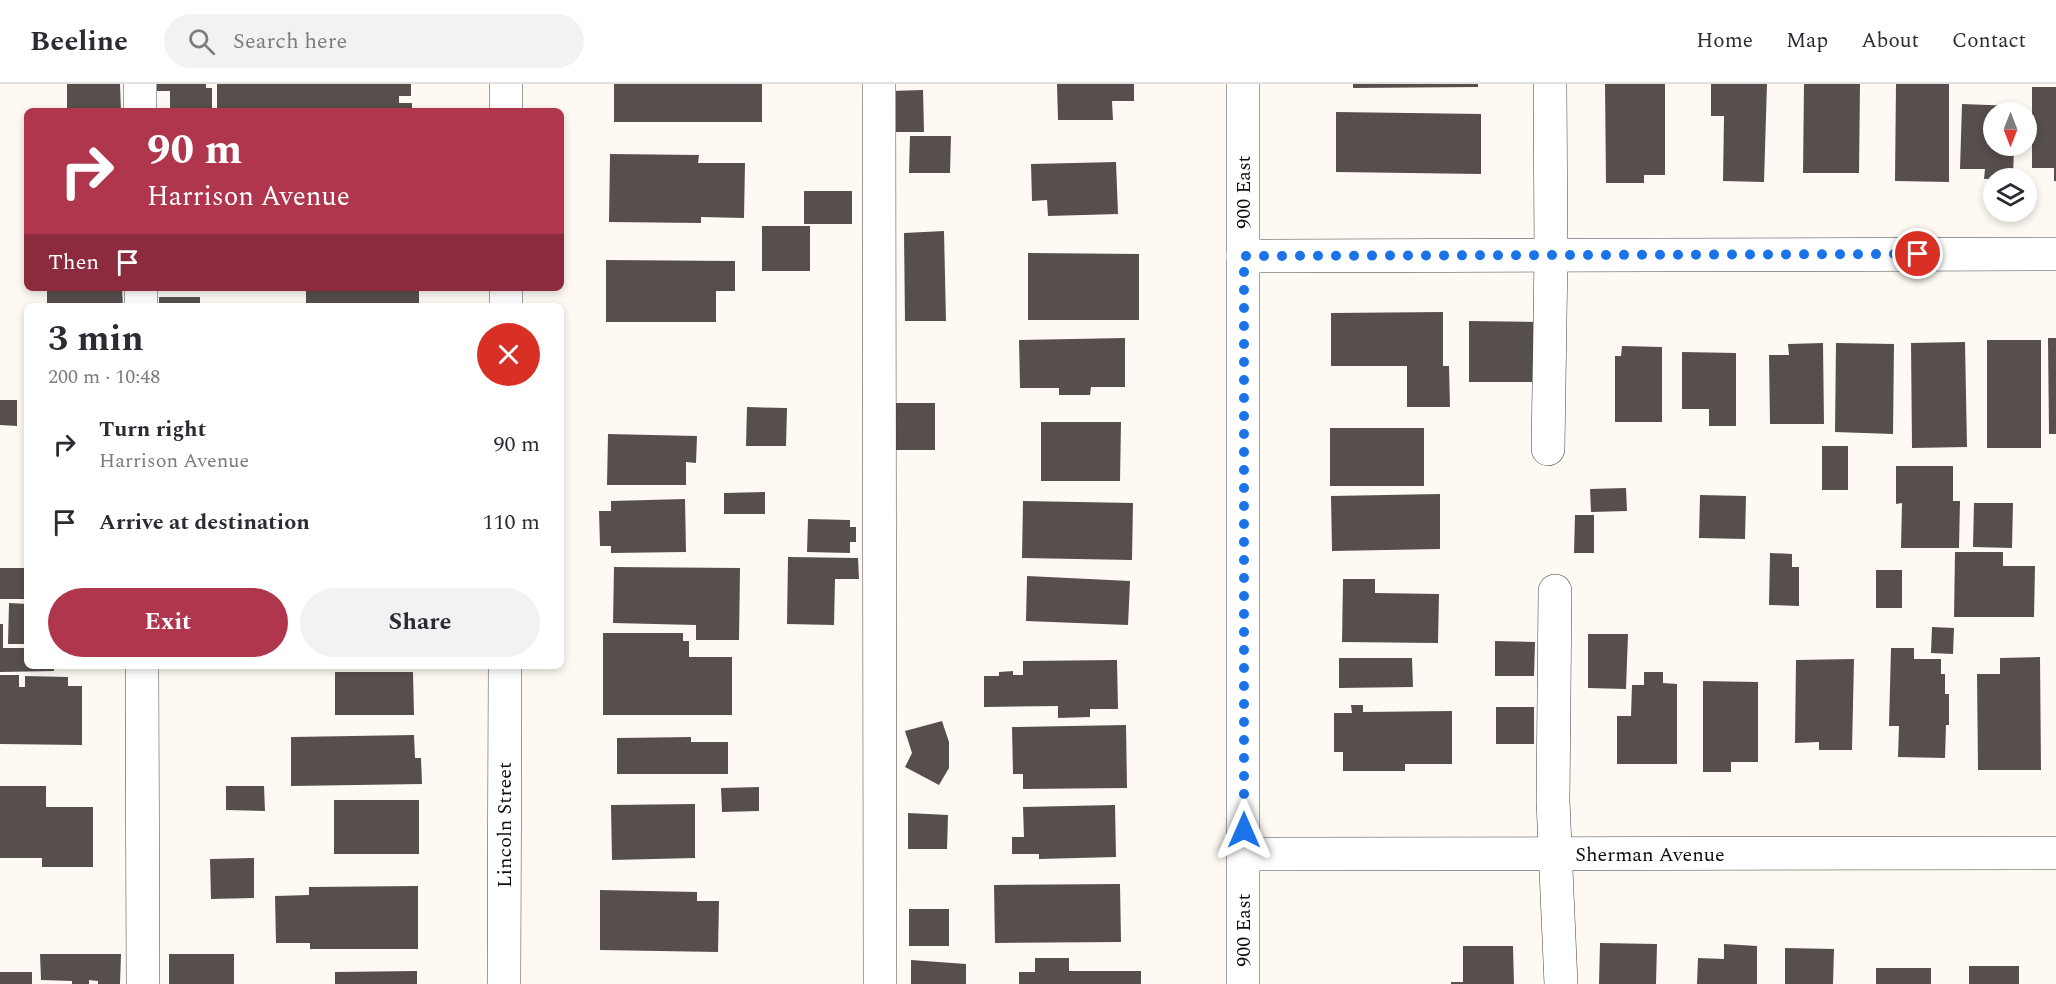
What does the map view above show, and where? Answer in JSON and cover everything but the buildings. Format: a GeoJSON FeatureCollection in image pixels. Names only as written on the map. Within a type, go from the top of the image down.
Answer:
{"type":"FeatureCollection","features":[{"type":"Feature","properties":{"kind":"street"},"geometry":{"type":"LineString","coordinates":[[140,84],[140,108]]}},
{"type":"Feature","properties":{"kind":"street"},"geometry":{"type":"LineString","coordinates":[[506,84],[506,108]]}},
{"type":"Feature","properties":{"kind":"street"},"geometry":{"type":"LineString","coordinates":[[879,84],[880,984]]}},
{"type":"Feature","properties":{"kind":"street","name":"900 East"},"geometry":{"type":"LineString","coordinates":[[1244,84],[1244,984]]}},
{"type":"Feature","properties":{"kind":"street"},"geometry":{"type":"LineString","coordinates":[[1548,449],[1551,255],[1550,84]]}},
{"type":"Feature","properties":{"kind":"street"},"geometry":{"type":"LineString","coordinates":[[1244,256],[2056,254]]}},
{"type":"Feature","properties":{"kind":"street"},"geometry":{"type":"LineString","coordinates":[[1555,591],[1554,854],[1561,984]]}},
{"type":"Feature","properties":{"kind":"street"},"geometry":{"type":"LineString","coordinates":[[142,669],[143,984]]}},
{"type":"Feature","properties":{"kind":"street","name":"Lincoln Street"},"geometry":{"type":"LineString","coordinates":[[504,984],[505,669]]}},
{"type":"Feature","properties":{"kind":"street","name":"Sherman Avenue"},"geometry":{"type":"LineString","coordinates":[[1244,854],[2056,853]]}},
{"type":"Feature","properties":{"kind":"route"},"geometry":{"type":"LineString","coordinates":[[1244,830],[1244,256],[1918,254]]}}]}
